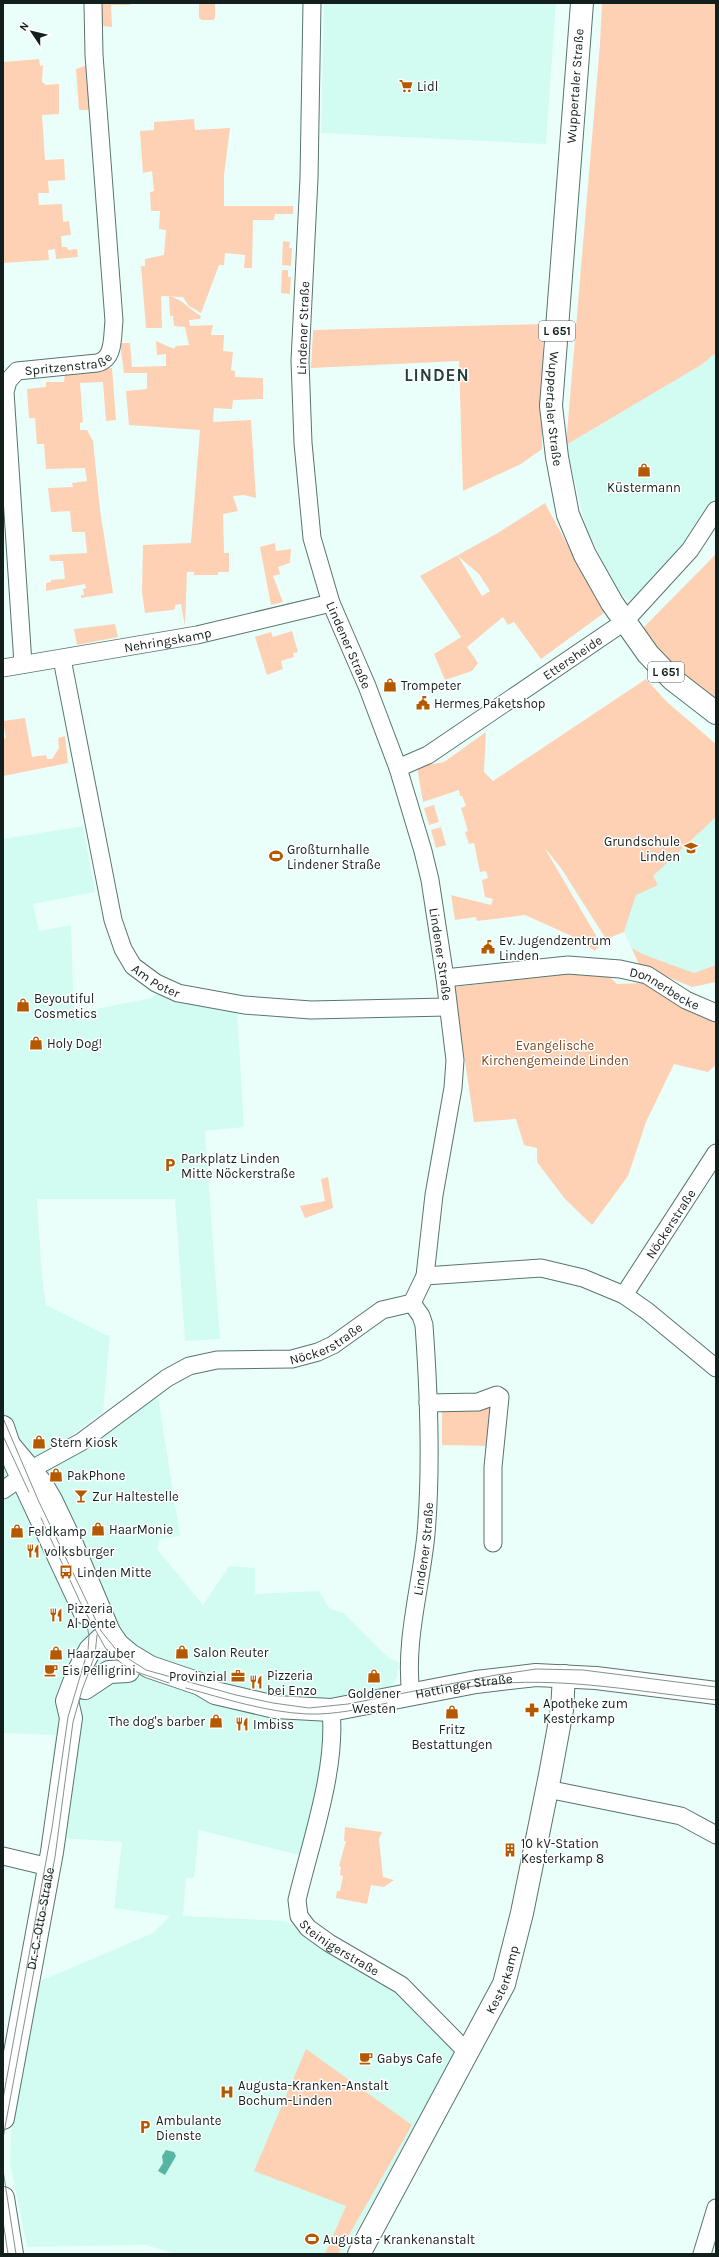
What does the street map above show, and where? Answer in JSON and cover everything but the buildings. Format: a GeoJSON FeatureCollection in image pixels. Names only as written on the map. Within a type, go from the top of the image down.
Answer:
{"type":"FeatureCollection","features":[{"type":"Feature","properties":{"kind":"street","name":"Spritzenstraße"},"geometry":{"type":"LineString","coordinates":[[23,664],[5,392],[7,383],[17,371],[104,361],[110,353],[114,321],[94,55],[93,3]]}},
{"type":"Feature","properties":{"kind":"street","name":"Lindener Straße"},"geometry":{"type":"LineString","coordinates":[[312,3],[309,178],[300,361],[302,438],[312,538],[331,603],[367,686],[398,768],[430,880],[445,978],[455,1060],[455,1073],[434,1195],[425,1276]]}},
{"type":"Feature","properties":{"kind":"street","name":"Wuppertaler Straße"},"geometry":{"type":"LineString","coordinates":[[582,3],[551,406],[557,458],[568,515],[585,555],[624,622],[648,654],[672,679],[716,713]]}},
{"type":"Feature","properties":{"kind":"street","name":"Ettersheide"},"geometry":{"type":"LineString","coordinates":[[398,768],[428,755],[624,622],[690,550],[716,510]]}},
{"type":"Feature","properties":{"kind":"street","name":"Nehringskamp"},"geometry":{"type":"LineString","coordinates":[[3,668],[197,635],[331,603]]}},
{"type":"Feature","properties":{"kind":"street","name":"Am Poter"},"geometry":{"type":"LineString","coordinates":[[62,659],[113,920],[123,949],[136,968],[156,983],[178,993],[244,1005],[316,1010],[448,1007]]}},
{"type":"Feature","properties":{"kind":"street","name":"Donnerbecke"},"geometry":{"type":"LineString","coordinates":[[445,978],[568,965],[620,969],[647,975],[686,1000],[716,1013]]}},
{"type":"Feature","properties":{"kind":"street","name":"Nöckerstraße"},"geometry":{"type":"LineString","coordinates":[[624,1295],[716,1153]]}},
{"type":"Feature","properties":{"kind":"street"},"geometry":{"type":"LineString","coordinates":[[412,1303],[425,1276],[541,1268],[583,1278],[624,1295],[647,1311],[716,1368]]}},
{"type":"Feature","properties":{"kind":"street","name":"Lindener Straße"},"geometry":{"type":"LineString","coordinates":[[411,1694],[408,1675],[410,1652],[426,1534],[428,1403],[424,1325],[421,1316],[412,1303]]}},
{"type":"Feature","properties":{"kind":"street","name":"Nöckerstraße"},"geometry":{"type":"LineString","coordinates":[[3,1490],[26,1474],[81,1442],[167,1378],[189,1366],[217,1360],[292,1358],[318,1352],[333,1345],[382,1310],[412,1303]]}},
{"type":"Feature","properties":{"kind":"street"},"geometry":{"type":"LineString","coordinates":[[428,1403],[478,1402],[497,1395],[500,1397],[493,1467],[493,1543]]}},
{"type":"Feature","properties":{"kind":"street","name":"Hattinger Straße"},"geometry":{"type":"LineString","coordinates":[[6,1436],[26,1474],[51,1500],[71,1542],[103,1640],[128,1671],[197,1693],[215,1693],[275,1708],[331,1710],[503,1678],[536,1675],[564,1676],[716,1693]]}},
{"type":"Feature","properties":{"kind":"street","name":"Hattinger Straße"},"geometry":{"type":"LineString","coordinates":[[103,1640],[125,1651],[140,1662],[200,1684],[215,1693]]}},
{"type":"Feature","properties":{"kind":"street","name":"Dr.-C.-Otto-Straße"},"geometry":{"type":"LineString","coordinates":[[71,1718],[79,1706],[84,1688],[103,1640]]}},
{"type":"Feature","properties":{"kind":"street","name":"Dr.-C.-Otto-Straße"},"geometry":{"type":"LineString","coordinates":[[3,2118],[49,1867],[71,1718],[68,1701],[84,1660],[103,1640]]}},
{"type":"Feature","properties":{"kind":"street"},"geometry":{"type":"LineString","coordinates":[[84,1688],[110,1672],[128,1671]]}},
{"type":"Feature","properties":{"kind":"street","name":"Kesterkamp"},"geometry":{"type":"LineString","coordinates":[[359,2254],[501,1992],[511,1960],[547,1789],[562,1710],[564,1676]]}},
{"type":"Feature","properties":{"kind":"street","name":"Steinigerstraße"},"geometry":{"type":"LineString","coordinates":[[331,1710],[333,1736],[327,1774],[297,1900],[302,1923],[328,1943],[401,1985],[468,2053]]}},
{"type":"Feature","properties":{"kind":"street"},"geometry":{"type":"LineString","coordinates":[[547,1789],[680,1816],[716,1835]]}},
{"type":"Feature","properties":{"kind":"street"},"geometry":{"type":"LineString","coordinates":[[3,1856],[49,1867]]}},
{"type":"Feature","properties":{"kind":"street"},"geometry":{"type":"LineString","coordinates":[[3,2198],[12,2254]]}},
{"type":"Feature","properties":{"kind":"street"},"geometry":{"type":"LineString","coordinates":[[702,2254],[716,2208]]}},
{"type":"Feature","properties":{"kind":"shaded area"},"geometry":{"type":"Polygon","coordinates":[[[324,3],[556,3],[546,144],[321,133],[324,3]]]}},
{"type":"Feature","properties":{"kind":"shaded area","name":"Küstermann"},"geometry":{"type":"Polygon","coordinates":[[[716,353],[716,495],[684,548],[635,602],[628,600],[617,591],[586,527],[566,445],[701,365],[716,353]]]}},
{"type":"Feature","properties":{"kind":"shaded area","name":"Grundschule Linden"},"geometry":{"type":"Polygon","coordinates":[[[716,795],[716,982],[635,956],[624,932],[615,900],[716,795]]]}},
{"type":"Feature","properties":{"kind":"shaded area"},"geometry":{"type":"Polygon","coordinates":[[[83,826],[95,892],[33,904],[39,931],[71,925],[74,1013],[152,998],[158,992],[237,1010],[244,1127],[205,1131],[220,1339],[185,1341],[175,1199],[37,1199],[42,1276],[46,1305],[106,1335],[110,1335],[103,1412],[61,1443],[67,1457],[156,1394],[158,1397],[180,1536],[160,1539],[157,1549],[203,1605],[229,1566],[255,1568],[255,1594],[319,1591],[329,1608],[345,1614],[390,1659],[399,1662],[397,1677],[390,1688],[349,1700],[331,1729],[303,1856],[199,1830],[194,1878],[186,1878],[183,1916],[285,1921],[392,1981],[458,2052],[343,2254],[175,2254],[146,2245],[27,2247],[10,2163],[11,2133],[40,1981],[153,1933],[170,1916],[114,1908],[122,1842],[45,1837],[55,1735],[3,1733],[3,839],[83,826]]]}},
{"type":"Feature","properties":{"kind":"shaded area"},"geometry":{"type":"Polygon","coordinates":[[[166,2150],[174,2152],[176,2156],[165,2175],[158,2171],[163,2163],[162,2156],[166,2150]]]}},
{"type":"Feature","properties":{"kind":"green space"},"geometry":{"type":"Polygon","coordinates":[[[100,3],[130,3],[130,5],[111,5],[112,27],[100,26],[100,3]]]}},
{"type":"Feature","properties":{"kind":"green space"},"geometry":{"type":"Polygon","coordinates":[[[199,3],[215,3],[215,18],[213,20],[202,20],[199,18],[199,3]]]}},
{"type":"Feature","properties":{"kind":"green space"},"geometry":{"type":"Polygon","coordinates":[[[602,3],[716,3],[716,353],[701,365],[566,445],[600,44],[602,3]]]}},
{"type":"Feature","properties":{"kind":"green space"},"geometry":{"type":"Polygon","coordinates":[[[39,59],[40,66],[43,65],[42,82],[46,85],[59,84],[59,114],[42,115],[45,160],[64,159],[65,180],[48,181],[49,193],[38,193],[39,205],[62,204],[63,222],[69,221],[71,235],[61,236],[62,247],[67,247],[68,250],[77,249],[78,257],[56,259],[55,249],[48,250],[49,260],[3,263],[3,62],[39,59]]]}},
{"type":"Feature","properties":{"kind":"green space"},"geometry":{"type":"Polygon","coordinates":[[[90,64],[92,107],[89,110],[79,110],[76,69],[90,64]]]}},
{"type":"Feature","properties":{"kind":"green space"},"geometry":{"type":"Polygon","coordinates":[[[194,119],[195,130],[230,128],[224,175],[224,206],[293,206],[293,214],[275,214],[274,220],[253,220],[252,268],[244,268],[245,255],[225,253],[224,265],[219,265],[201,313],[189,306],[183,297],[161,296],[162,328],[146,328],[141,266],[145,266],[145,259],[164,255],[166,230],[159,229],[160,211],[151,211],[150,192],[154,191],[152,171],[143,173],[140,131],[154,130],[154,122],[194,119]]]}},
{"type":"Feature","properties":{"kind":"green space"},"geometry":{"type":"Polygon","coordinates":[[[283,241],[290,242],[289,248],[292,248],[291,266],[282,265],[283,241]]]}},
{"type":"Feature","properties":{"kind":"green space"},"geometry":{"type":"Polygon","coordinates":[[[282,270],[288,270],[288,277],[291,277],[290,294],[281,293],[282,270]]]}},
{"type":"Feature","properties":{"kind":"green space"},"geometry":{"type":"Polygon","coordinates":[[[169,296],[178,299],[201,316],[200,319],[189,320],[190,326],[213,325],[211,335],[224,335],[223,351],[233,352],[231,370],[235,371],[235,377],[263,378],[263,399],[233,400],[232,409],[214,408],[213,422],[251,420],[256,498],[244,495],[233,496],[238,511],[223,514],[224,553],[229,553],[229,572],[218,572],[218,575],[194,575],[194,572],[187,572],[185,626],[181,604],[175,605],[175,609],[172,610],[145,613],[142,592],[143,545],[191,543],[200,430],[129,425],[126,391],[147,389],[147,373],[124,373],[120,343],[130,343],[132,367],[166,366],[166,354],[157,355],[156,341],[174,349],[176,346],[189,345],[185,327],[174,326],[173,316],[170,316],[169,296]]]}},
{"type":"Feature","properties":{"kind":"green space"},"geometry":{"type":"Polygon","coordinates":[[[543,324],[542,449],[521,464],[463,491],[459,361],[311,368],[313,330],[543,324]]]}},
{"type":"Feature","properties":{"kind":"green space"},"geometry":{"type":"Polygon","coordinates":[[[112,368],[116,420],[106,421],[103,382],[80,383],[83,422],[80,423],[80,430],[87,430],[93,441],[100,510],[113,593],[81,598],[81,595],[84,595],[83,589],[86,588],[85,584],[46,591],[46,583],[51,582],[51,580],[65,579],[63,561],[50,561],[49,555],[87,553],[85,532],[72,532],[70,511],[51,512],[48,488],[73,487],[72,483],[87,481],[85,468],[46,469],[44,444],[37,444],[35,418],[29,418],[27,389],[46,387],[46,382],[64,382],[65,373],[112,368]]]}},
{"type":"Feature","properties":{"kind":"green space"},"geometry":{"type":"Polygon","coordinates":[[[545,503],[604,613],[541,659],[514,622],[508,625],[503,617],[467,647],[478,663],[472,671],[445,680],[434,654],[461,637],[420,576],[496,534],[545,503]],[[458,556],[482,596],[490,591],[479,574],[458,556]]]}},
{"type":"Feature","properties":{"kind":"green space"},"geometry":{"type":"Polygon","coordinates":[[[275,543],[276,551],[291,549],[290,563],[278,567],[280,574],[273,576],[283,602],[271,605],[260,547],[275,543]]]}},
{"type":"Feature","properties":{"kind":"green space"},"geometry":{"type":"Polygon","coordinates":[[[716,554],[716,699],[665,659],[643,628],[716,554]]]}},
{"type":"Feature","properties":{"kind":"green space"},"geometry":{"type":"Polygon","coordinates":[[[115,624],[118,637],[77,645],[74,629],[115,624]]]}},
{"type":"Feature","properties":{"kind":"green space"},"geometry":{"type":"Polygon","coordinates":[[[292,631],[298,652],[293,653],[294,657],[281,661],[283,669],[267,675],[255,637],[271,632],[273,637],[292,631]]]}},
{"type":"Feature","properties":{"kind":"green space"},"geometry":{"type":"Polygon","coordinates":[[[646,679],[667,702],[716,744],[716,817],[653,876],[658,885],[636,895],[624,932],[606,939],[561,868],[544,847],[601,944],[595,951],[576,938],[525,915],[477,921],[476,917],[455,920],[451,895],[491,905],[493,899],[485,897],[482,880],[488,878],[486,871],[480,872],[474,843],[469,844],[465,832],[468,831],[461,808],[466,806],[462,796],[460,796],[459,790],[423,802],[417,767],[444,762],[486,732],[484,772],[493,781],[646,679]]]}},
{"type":"Feature","properties":{"kind":"green space"},"geometry":{"type":"Polygon","coordinates":[[[25,718],[32,757],[46,755],[47,759],[52,759],[59,748],[58,738],[65,736],[68,763],[3,776],[3,739],[6,738],[3,721],[25,718]]]}},
{"type":"Feature","properties":{"kind":"green space"},"geometry":{"type":"Polygon","coordinates":[[[434,805],[439,822],[429,825],[424,808],[434,805]]]}},
{"type":"Feature","properties":{"kind":"green space"},"geometry":{"type":"Polygon","coordinates":[[[441,827],[446,845],[436,848],[431,830],[441,827]]]}},
{"type":"Feature","properties":{"kind":"green space"},"geometry":{"type":"Polygon","coordinates":[[[632,948],[642,954],[694,973],[716,965],[716,982],[692,987],[639,965],[632,948]]]}},
{"type":"Feature","properties":{"kind":"green space","name":"Evangelische Kirchengemeinde Linden"},"geometry":{"type":"Polygon","coordinates":[[[568,974],[610,977],[617,984],[643,983],[683,998],[716,1006],[716,1065],[708,1072],[674,1064],[646,1122],[628,1176],[592,1225],[565,1199],[537,1162],[537,1148],[524,1145],[516,1119],[474,1122],[454,987],[568,974]]]}},
{"type":"Feature","properties":{"kind":"green space"},"geometry":{"type":"Polygon","coordinates":[[[328,1177],[333,1208],[305,1218],[300,1206],[325,1201],[321,1179],[328,1177]]]}},
{"type":"Feature","properties":{"kind":"green space"},"geometry":{"type":"Polygon","coordinates":[[[489,1404],[496,1411],[491,1446],[442,1445],[442,1411],[489,1404]]]}},
{"type":"Feature","properties":{"kind":"green space"},"geometry":{"type":"Polygon","coordinates":[[[345,1827],[382,1832],[379,1839],[383,1877],[394,1880],[384,1887],[371,1885],[367,1904],[336,1898],[337,1891],[340,1891],[343,1876],[340,1875],[341,1867],[339,1866],[346,1841],[344,1841],[345,1827]]]}},
{"type":"Feature","properties":{"kind":"green space","name":"Augusta - Krankenanstalt"},"geometry":{"type":"Polygon","coordinates":[[[306,2049],[412,2125],[338,2254],[325,2254],[346,2206],[254,2171],[306,2049]]]}},
{"type":"Feature","properties":{"kind":"tram line"},"geometry":{"type":"LineString","coordinates":[[3,1418],[39,1502],[101,1631],[118,1652],[146,1670],[236,1695],[273,1703],[309,1708],[348,1704],[496,1675],[536,1669],[583,1670],[716,1687]]}},
{"type":"Feature","properties":{"kind":"tram line"},"geometry":{"type":"LineString","coordinates":[[3,1436],[29,1492]]}},
{"type":"Feature","properties":{"kind":"tram line"},"geometry":{"type":"LineString","coordinates":[[41,1518],[82,1606],[106,1649],[113,1657],[131,1670],[169,1683]]}},
{"type":"Feature","properties":{"kind":"tram line"},"geometry":{"type":"LineString","coordinates":[[3,2099],[52,1828],[68,1717],[88,1650],[89,1636],[86,1620]]}},
{"type":"Feature","properties":{"kind":"tram line"},"geometry":{"type":"LineString","coordinates":[[3,2138],[55,1857],[73,1722],[82,1690],[95,1655],[97,1635]]}},
{"type":"Feature","properties":{"kind":"tram line"},"geometry":{"type":"LineString","coordinates":[[461,1688],[526,1682],[557,1683],[620,1688],[716,1700]]}},
{"type":"Feature","properties":{"kind":"tram line"},"geometry":{"type":"LineString","coordinates":[[186,1688],[231,1701],[292,1713],[337,1713],[387,1703]]}},
{"type":"Feature","properties":{"kind":"tram line"},"geometry":{"type":"LineString","coordinates":[[3,2170],[16,2254]]}},
{"type":"Feature","properties":{"kind":"tram line"},"geometry":{"type":"LineString","coordinates":[[3,2221],[8,2254]]}},
{"type":"Feature","properties":{"kind":"place","name":"Lidl"},"geometry":{"type":"Point","coordinates":[406,86]}},
{"type":"Feature","properties":{"kind":"place","name":"Küstermann"},"geometry":{"type":"Point","coordinates":[644,470]}},
{"type":"Feature","properties":{"kind":"place","name":"Trompeter"},"geometry":{"type":"Point","coordinates":[390,685]}},
{"type":"Feature","properties":{"kind":"place","name":"Hermes Paketshop"},"geometry":{"type":"Point","coordinates":[423,703]}},
{"type":"Feature","properties":{"kind":"place","name":"Grundschule Linden"},"geometry":{"type":"Point","coordinates":[691,848]}},
{"type":"Feature","properties":{"kind":"place","name":"Großturnhalle Lindener Straße"},"geometry":{"type":"Point","coordinates":[276,856]}},
{"type":"Feature","properties":{"kind":"place","name":"Ev. Jugendzentrum Linden"},"geometry":{"type":"Point","coordinates":[488,947]}},
{"type":"Feature","properties":{"kind":"place","name":"Beyoutiful Cosmetics"},"geometry":{"type":"Point","coordinates":[23,1005]}},
{"type":"Feature","properties":{"kind":"place","name":"Holy Dog!"},"geometry":{"type":"Point","coordinates":[36,1043]}},
{"type":"Feature","properties":{"kind":"place","name":"Parkplatz Linden Mitte Nöckerstraße"},"geometry":{"type":"Point","coordinates":[170,1165]}},
{"type":"Feature","properties":{"kind":"place","name":"Stern Kiosk"},"geometry":{"type":"Point","coordinates":[39,1442]}},
{"type":"Feature","properties":{"kind":"place","name":"PakPhone"},"geometry":{"type":"Point","coordinates":[56,1475]}},
{"type":"Feature","properties":{"kind":"place","name":"Zur Haltestelle"},"geometry":{"type":"Point","coordinates":[81,1496]}},
{"type":"Feature","properties":{"kind":"place","name":"HaarMonie"},"geometry":{"type":"Point","coordinates":[98,1529]}},
{"type":"Feature","properties":{"kind":"place","name":"Feldkamp"},"geometry":{"type":"Point","coordinates":[17,1531]}},
{"type":"Feature","properties":{"kind":"place","name":"volksburger"},"geometry":{"type":"Point","coordinates":[33,1551]}},
{"type":"Feature","properties":{"kind":"place","name":"Linden Mitte"},"geometry":{"type":"Point","coordinates":[66,1572]}},
{"type":"Feature","properties":{"kind":"place","name":"Pizzeria Al Dente"},"geometry":{"type":"Point","coordinates":[56,1615]}},
{"type":"Feature","properties":{"kind":"place","name":"Salon Reuter"},"geometry":{"type":"Point","coordinates":[182,1652]}},
{"type":"Feature","properties":{"kind":"place","name":"Haarzauber"},"geometry":{"type":"Point","coordinates":[56,1653]}},
{"type":"Feature","properties":{"kind":"place","name":"Eis Pelligrini"},"geometry":{"type":"Point","coordinates":[51,1670]}},
{"type":"Feature","properties":{"kind":"place","name":"Provinzial"},"geometry":{"type":"Point","coordinates":[238,1676]}},
{"type":"Feature","properties":{"kind":"place","name":"Goldener Westen"},"geometry":{"type":"Point","coordinates":[374,1676]}},
{"type":"Feature","properties":{"kind":"place","name":"Pizzeria bei Enzo"},"geometry":{"type":"Point","coordinates":[256,1682]}},
{"type":"Feature","properties":{"kind":"place","name":"Apotheke zum Kesterkamp"},"geometry":{"type":"Point","coordinates":[532,1710]}},
{"type":"Feature","properties":{"kind":"place","name":"Fritz Bestattungen"},"geometry":{"type":"Point","coordinates":[452,1712]}},
{"type":"Feature","properties":{"kind":"place","name":"The dog's barber"},"geometry":{"type":"Point","coordinates":[216,1721]}},
{"type":"Feature","properties":{"kind":"place","name":"Imbiss"},"geometry":{"type":"Point","coordinates":[242,1724]}},
{"type":"Feature","properties":{"kind":"place","name":"10 kV-Station Kesterkamp 8"},"geometry":{"type":"Point","coordinates":[510,1850]}},
{"type":"Feature","properties":{"kind":"place","name":"Gabys Cafe"},"geometry":{"type":"Point","coordinates":[366,2058]}},
{"type":"Feature","properties":{"kind":"place","name":"Augusta-Kranken-Anstalt Bochum-Linden"},"geometry":{"type":"Point","coordinates":[227,2092]}},
{"type":"Feature","properties":{"kind":"place","name":"Ambulante Dienste"},"geometry":{"type":"Point","coordinates":[145,2127]}},
{"type":"Feature","properties":{"kind":"place","name":"Augusta - Krankenanstalt"},"geometry":{"type":"Point","coordinates":[312,2239]}},
{"type":"Feature","properties":{"kind":"district","name":"LINDEN"},"geometry":{"type":"Point","coordinates":[437,375]}}]}
